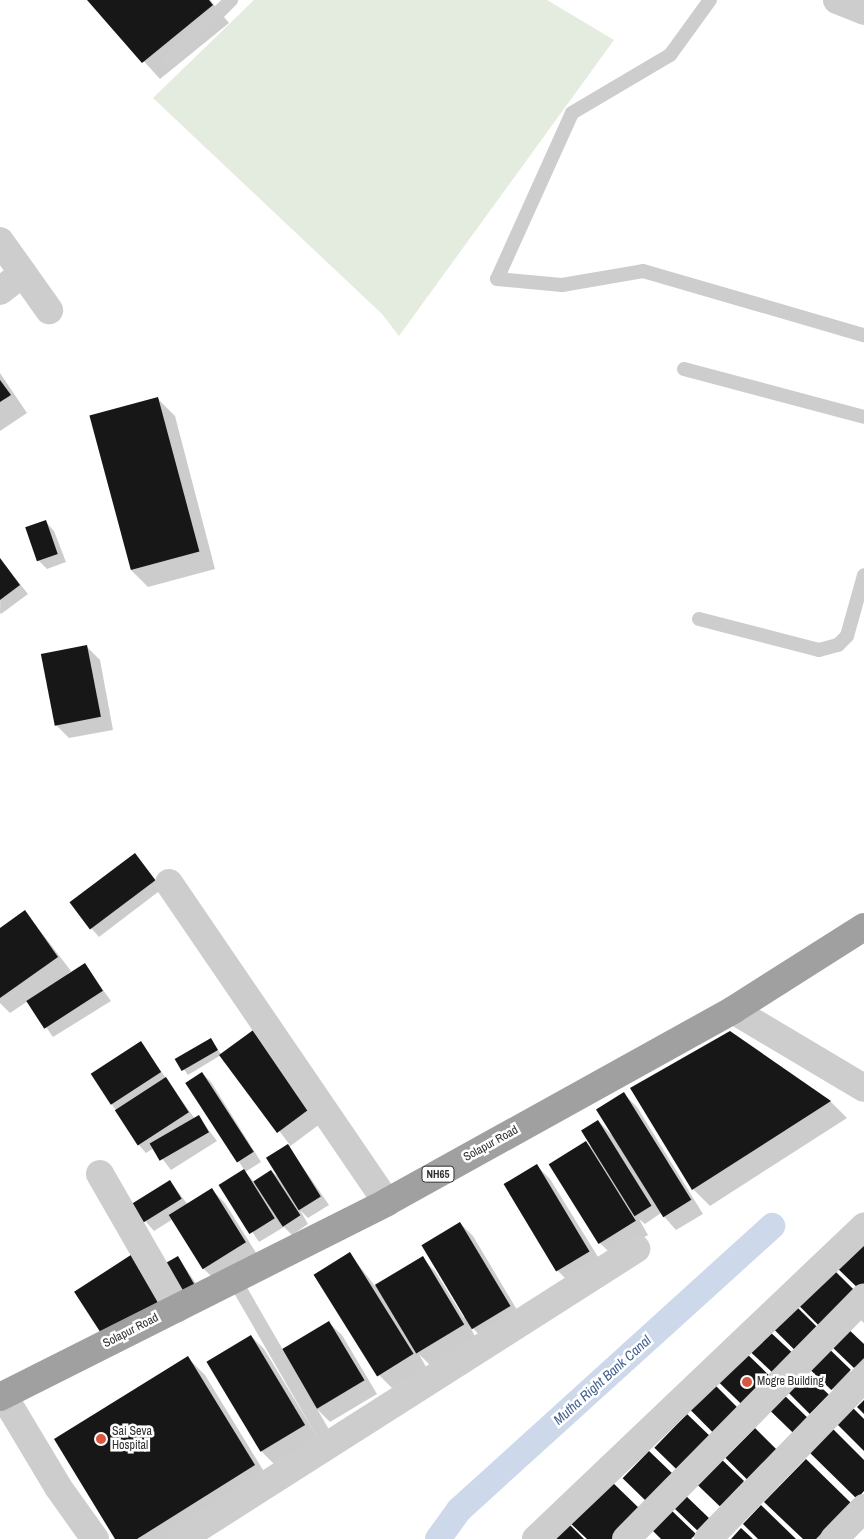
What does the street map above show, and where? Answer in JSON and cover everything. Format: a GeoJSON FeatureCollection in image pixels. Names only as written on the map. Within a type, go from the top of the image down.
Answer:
{"type":"FeatureCollection","features":[{"type":"Feature","properties":{"kind":"highway","name":"Solapur Road"},"geometry":{"type":"LineString","coordinates":[[2,1396],[386,1202],[732,1010],[864,927]]}},
{"type":"Feature","properties":{"kind":"street"},"geometry":{"type":"LineString","coordinates":[[837,0],[864,11]]}},
{"type":"Feature","properties":{"kind":"street"},"geometry":{"type":"LineString","coordinates":[[0,241],[49,310]]}},
{"type":"Feature","properties":{"kind":"street"},"geometry":{"type":"LineString","coordinates":[[0,291],[23,273]]}},
{"type":"Feature","properties":{"kind":"street"},"geometry":{"type":"LineString","coordinates":[[169,883],[386,1202]]}},
{"type":"Feature","properties":{"kind":"street"},"geometry":{"type":"LineString","coordinates":[[732,1010],[864,1088]]}},
{"type":"Feature","properties":{"kind":"street"},"geometry":{"type":"LineString","coordinates":[[100,1174],[177,1308]]}},
{"type":"Feature","properties":{"kind":"street"},"geometry":{"type":"LineString","coordinates":[[536,1539],[864,1227]]}},
{"type":"Feature","properties":{"kind":"street"},"geometry":{"type":"LineString","coordinates":[[182,1539],[636,1249]]}},
{"type":"Feature","properties":{"kind":"street"},"geometry":{"type":"LineString","coordinates":[[626,1539],[864,1298]]}},
{"type":"Feature","properties":{"kind":"street"},"geometry":{"type":"LineString","coordinates":[[708,1539],[864,1378]]}},
{"type":"Feature","properties":{"kind":"street"},"geometry":{"type":"LineString","coordinates":[[2,1396],[63,1495],[95,1539]]}},
{"type":"Feature","properties":{"kind":"street"},"geometry":{"type":"LineString","coordinates":[[838,1538],[864,1508]]}},
{"type":"Feature","properties":{"kind":"lane"},"geometry":{"type":"LineString","coordinates":[[169,62],[232,0]]}},
{"type":"Feature","properties":{"kind":"lane"},"geometry":{"type":"LineString","coordinates":[[710,0],[670,55],[572,113],[497,279],[562,285],[643,271],[864,335]]}},
{"type":"Feature","properties":{"kind":"lane"},"geometry":{"type":"LineString","coordinates":[[684,370],[864,417]]}},
{"type":"Feature","properties":{"kind":"lane"},"geometry":{"type":"LineString","coordinates":[[699,618],[819,650],[838,645],[847,636],[864,575]]}},
{"type":"Feature","properties":{"kind":"lane"},"geometry":{"type":"LineString","coordinates":[[234,1279],[330,1445]]}},
{"type":"Feature","properties":{"kind":"shaded area"},"geometry":{"type":"Polygon","coordinates":[[[254,0],[547,0],[614,40],[399,336],[382,314],[153,98],[254,0]]]}},
{"type":"Feature","properties":{"kind":"building"},"geometry":{"type":"Polygon","coordinates":[[[87,0],[209,0],[213,5],[142,63],[87,0]]]}},
{"type":"Feature","properties":{"kind":"building"},"geometry":{"type":"Polygon","coordinates":[[[0,380],[11,395],[0,402],[0,380]]]}},
{"type":"Feature","properties":{"kind":"building"},"geometry":{"type":"Polygon","coordinates":[[[158,397],[199,552],[131,570],[89,415],[158,397]]]}},
{"type":"Feature","properties":{"kind":"building"},"geometry":{"type":"Polygon","coordinates":[[[46,520],[58,554],[37,561],[25,527],[46,520]]]}},
{"type":"Feature","properties":{"kind":"building"},"geometry":{"type":"Polygon","coordinates":[[[0,558],[20,585],[0,600],[0,558]]]}},
{"type":"Feature","properties":{"kind":"building"},"geometry":{"type":"Polygon","coordinates":[[[87,645],[101,717],[55,726],[41,654],[87,645]]]}},
{"type":"Feature","properties":{"kind":"building"},"geometry":{"type":"Polygon","coordinates":[[[135,853],[155,880],[90,930],[70,902],[135,853]]]}},
{"type":"Feature","properties":{"kind":"building"},"geometry":{"type":"Polygon","coordinates":[[[25,910],[58,957],[0,998],[0,928],[25,910]]]}},
{"type":"Feature","properties":{"kind":"building"},"geometry":{"type":"Polygon","coordinates":[[[85,963],[103,991],[44,1029],[26,1001],[85,963]]]}},
{"type":"Feature","properties":{"kind":"building"},"geometry":{"type":"Polygon","coordinates":[[[256,1028],[308,1110],[277,1133],[219,1055],[256,1028]]]}},
{"type":"Feature","properties":{"kind":"building"},"geometry":{"type":"Polygon","coordinates":[[[730,1031],[831,1101],[692,1190],[630,1088],[730,1031]]]}},
{"type":"Feature","properties":{"kind":"building"},"geometry":{"type":"Polygon","coordinates":[[[211,1038],[218,1050],[182,1071],[175,1059],[211,1038]]]}},
{"type":"Feature","properties":{"kind":"building"},"geometry":{"type":"Polygon","coordinates":[[[141,1041],[161,1072],[111,1105],[91,1074],[141,1041]]]}},
{"type":"Feature","properties":{"kind":"building"},"geometry":{"type":"Polygon","coordinates":[[[202,1072],[254,1152],[237,1163],[185,1083],[202,1072]]]}},
{"type":"Feature","properties":{"kind":"building"},"geometry":{"type":"Polygon","coordinates":[[[166,1077],[189,1112],[138,1145],[115,1110],[166,1077]]]}},
{"type":"Feature","properties":{"kind":"building"},"geometry":{"type":"Polygon","coordinates":[[[624,1092],[691,1200],[663,1217],[596,1109],[624,1092]]]}},
{"type":"Feature","properties":{"kind":"building"},"geometry":{"type":"Polygon","coordinates":[[[199,1115],[209,1132],[160,1161],[150,1144],[199,1115]]]}},
{"type":"Feature","properties":{"kind":"building"},"geometry":{"type":"Polygon","coordinates":[[[598,1120],[652,1206],[635,1216],[581,1131],[598,1120]]]}},
{"type":"Feature","properties":{"kind":"building"},"geometry":{"type":"Polygon","coordinates":[[[586,1141],[636,1221],[598,1244],[549,1164],[586,1141]]]}},
{"type":"Feature","properties":{"kind":"building"},"geometry":{"type":"Polygon","coordinates":[[[288,1144],[321,1197],[299,1210],[266,1158],[288,1144]]]}},
{"type":"Feature","properties":{"kind":"building"},"geometry":{"type":"Polygon","coordinates":[[[537,1164],[590,1251],[556,1272],[504,1184],[537,1164]]]}},
{"type":"Feature","properties":{"kind":"building"},"geometry":{"type":"Polygon","coordinates":[[[244,1169],[275,1218],[249,1234],[219,1185],[244,1169]]]}},
{"type":"Feature","properties":{"kind":"building"},"geometry":{"type":"Polygon","coordinates":[[[271,1170],[300,1215],[283,1227],[253,1181],[271,1170]]]}},
{"type":"Feature","properties":{"kind":"building"},"geometry":{"type":"Polygon","coordinates":[[[170,1180],[182,1199],[143,1223],[132,1204],[170,1180]]]}},
{"type":"Feature","properties":{"kind":"building"},"geometry":{"type":"Polygon","coordinates":[[[212,1188],[246,1242],[203,1269],[169,1215],[212,1188]]]}},
{"type":"Feature","properties":{"kind":"building"},"geometry":{"type":"Polygon","coordinates":[[[460,1222],[510,1306],[472,1329],[421,1245],[460,1222]]]}},
{"type":"Feature","properties":{"kind":"building"},"geometry":{"type":"Polygon","coordinates":[[[864,1243],[864,1294],[832,1263],[864,1243]]]}},
{"type":"Feature","properties":{"kind":"building"},"geometry":{"type":"Polygon","coordinates":[[[137,1251],[167,1298],[105,1339],[74,1292],[137,1251]]]}},
{"type":"Feature","properties":{"kind":"building"},"geometry":{"type":"Polygon","coordinates":[[[350,1252],[414,1354],[377,1377],[314,1275],[350,1252]]]}},
{"type":"Feature","properties":{"kind":"building"},"geometry":{"type":"Polygon","coordinates":[[[178,1256],[195,1285],[175,1297],[158,1268],[178,1256]]]}},
{"type":"Feature","properties":{"kind":"building"},"geometry":{"type":"Polygon","coordinates":[[[423,1256],[464,1325],[416,1353],[375,1285],[423,1256]]]}},
{"type":"Feature","properties":{"kind":"building"},"geometry":{"type":"Polygon","coordinates":[[[830,1266],[861,1297],[826,1332],[795,1301],[830,1266]]]}},
{"type":"Feature","properties":{"kind":"building"},"geometry":{"type":"Polygon","coordinates":[[[795,1305],[822,1332],[799,1354],[772,1328],[795,1305]]]}},
{"type":"Feature","properties":{"kind":"building"},"geometry":{"type":"Polygon","coordinates":[[[329,1321],[365,1380],[316,1410],[280,1350],[329,1321]]]}},
{"type":"Feature","properties":{"kind":"building"},"geometry":{"type":"Polygon","coordinates":[[[846,1327],[864,1344],[864,1358],[854,1368],[829,1344],[846,1327]]]}},
{"type":"Feature","properties":{"kind":"building"},"geometry":{"type":"Polygon","coordinates":[[[768,1330],[796,1356],[777,1376],[749,1350],[768,1330]]]}},
{"type":"Feature","properties":{"kind":"building"},"geometry":{"type":"Polygon","coordinates":[[[251,1335],[305,1425],[261,1452],[206,1362],[251,1335]]]}},
{"type":"Feature","properties":{"kind":"building"},"geometry":{"type":"Polygon","coordinates":[[[822,1342],[851,1370],[831,1390],[803,1362],[822,1342]]]}},
{"type":"Feature","properties":{"kind":"building","name":"Mogre Building"},"geometry":{"type":"Polygon","coordinates":[[[744,1351],[777,1383],[749,1412],[716,1380],[744,1351]]]}},
{"type":"Feature","properties":{"kind":"building"},"geometry":{"type":"Polygon","coordinates":[[[188,1356],[255,1465],[137,1539],[115,1539],[54,1439],[188,1356]]]}},
{"type":"Feature","properties":{"kind":"building"},"geometry":{"type":"Polygon","coordinates":[[[802,1368],[829,1395],[810,1414],[783,1387],[802,1368]]]}},
{"type":"Feature","properties":{"kind":"building"},"geometry":{"type":"Polygon","coordinates":[[[710,1380],[744,1414],[719,1439],[685,1405],[710,1380]]]}},
{"type":"Feature","properties":{"kind":"building"},"geometry":{"type":"Polygon","coordinates":[[[782,1393],[809,1419],[794,1434],[767,1408],[782,1393]]]}},
{"type":"Feature","properties":{"kind":"building"},"geometry":{"type":"Polygon","coordinates":[[[864,1400],[864,1414],[857,1407],[864,1400]]]}},
{"type":"Feature","properties":{"kind":"building"},"geometry":{"type":"Polygon","coordinates":[[[852,1407],[864,1419],[864,1451],[836,1423],[852,1407]]]}},
{"type":"Feature","properties":{"kind":"building"},"geometry":{"type":"Polygon","coordinates":[[[687,1414],[715,1441],[682,1475],[654,1448],[687,1414]]]}},
{"type":"Feature","properties":{"kind":"building"},"geometry":{"type":"Polygon","coordinates":[[[831,1427],[864,1460],[864,1491],[857,1499],[808,1451],[831,1427]]]}},
{"type":"Feature","properties":{"kind":"building"},"geometry":{"type":"Polygon","coordinates":[[[755,1428],[778,1451],[749,1481],[725,1458],[755,1428]]]}},
{"type":"Feature","properties":{"kind":"building"},"geometry":{"type":"Polygon","coordinates":[[[649,1451],[677,1478],[651,1505],[623,1478],[649,1451]]]}},
{"type":"Feature","properties":{"kind":"building"},"geometry":{"type":"Polygon","coordinates":[[[716,1454],[744,1481],[720,1506],[692,1479],[716,1454]]]}},
{"type":"Feature","properties":{"kind":"building"},"geometry":{"type":"Polygon","coordinates":[[[806,1459],[851,1503],[816,1539],[803,1539],[764,1502],[806,1459]]]}},
{"type":"Feature","properties":{"kind":"building"},"geometry":{"type":"Polygon","coordinates":[[[610,1480],[642,1511],[614,1539],[587,1539],[569,1522],[610,1480]]]}},
{"type":"Feature","properties":{"kind":"building"},"geometry":{"type":"Polygon","coordinates":[[[684,1494],[709,1518],[697,1531],[672,1506],[684,1494]]]}},
{"type":"Feature","properties":{"kind":"building"},"geometry":{"type":"Polygon","coordinates":[[[761,1505],[796,1539],[758,1539],[743,1524],[761,1505]]]}},
{"type":"Feature","properties":{"kind":"building"},"geometry":{"type":"Polygon","coordinates":[[[670,1509],[696,1534],[691,1539],[661,1539],[651,1529],[670,1509]]]}},
{"type":"Feature","properties":{"kind":"building"},"geometry":{"type":"Polygon","coordinates":[[[566,1521],[584,1539],[548,1539],[566,1521]]]}},
{"type":"Feature","properties":{"kind":"building"},"geometry":{"type":"Polygon","coordinates":[[[741,1528],[753,1539],[731,1539],[741,1528]]]}},
{"type":"Feature","properties":{"kind":"waterway","name":"Mutha Right Bank Canal"},"geometry":{"type":"LineString","coordinates":[[438,1539],[459,1510],[772,1226]]}},
{"type":"Feature","properties":{"kind":"place","name":"Mogre Building"},"geometry":{"type":"Point","coordinates":[747,1382]}},
{"type":"Feature","properties":{"kind":"place","name":"Sai Seva Hospital"},"geometry":{"type":"Point","coordinates":[101,1439]}}]}
